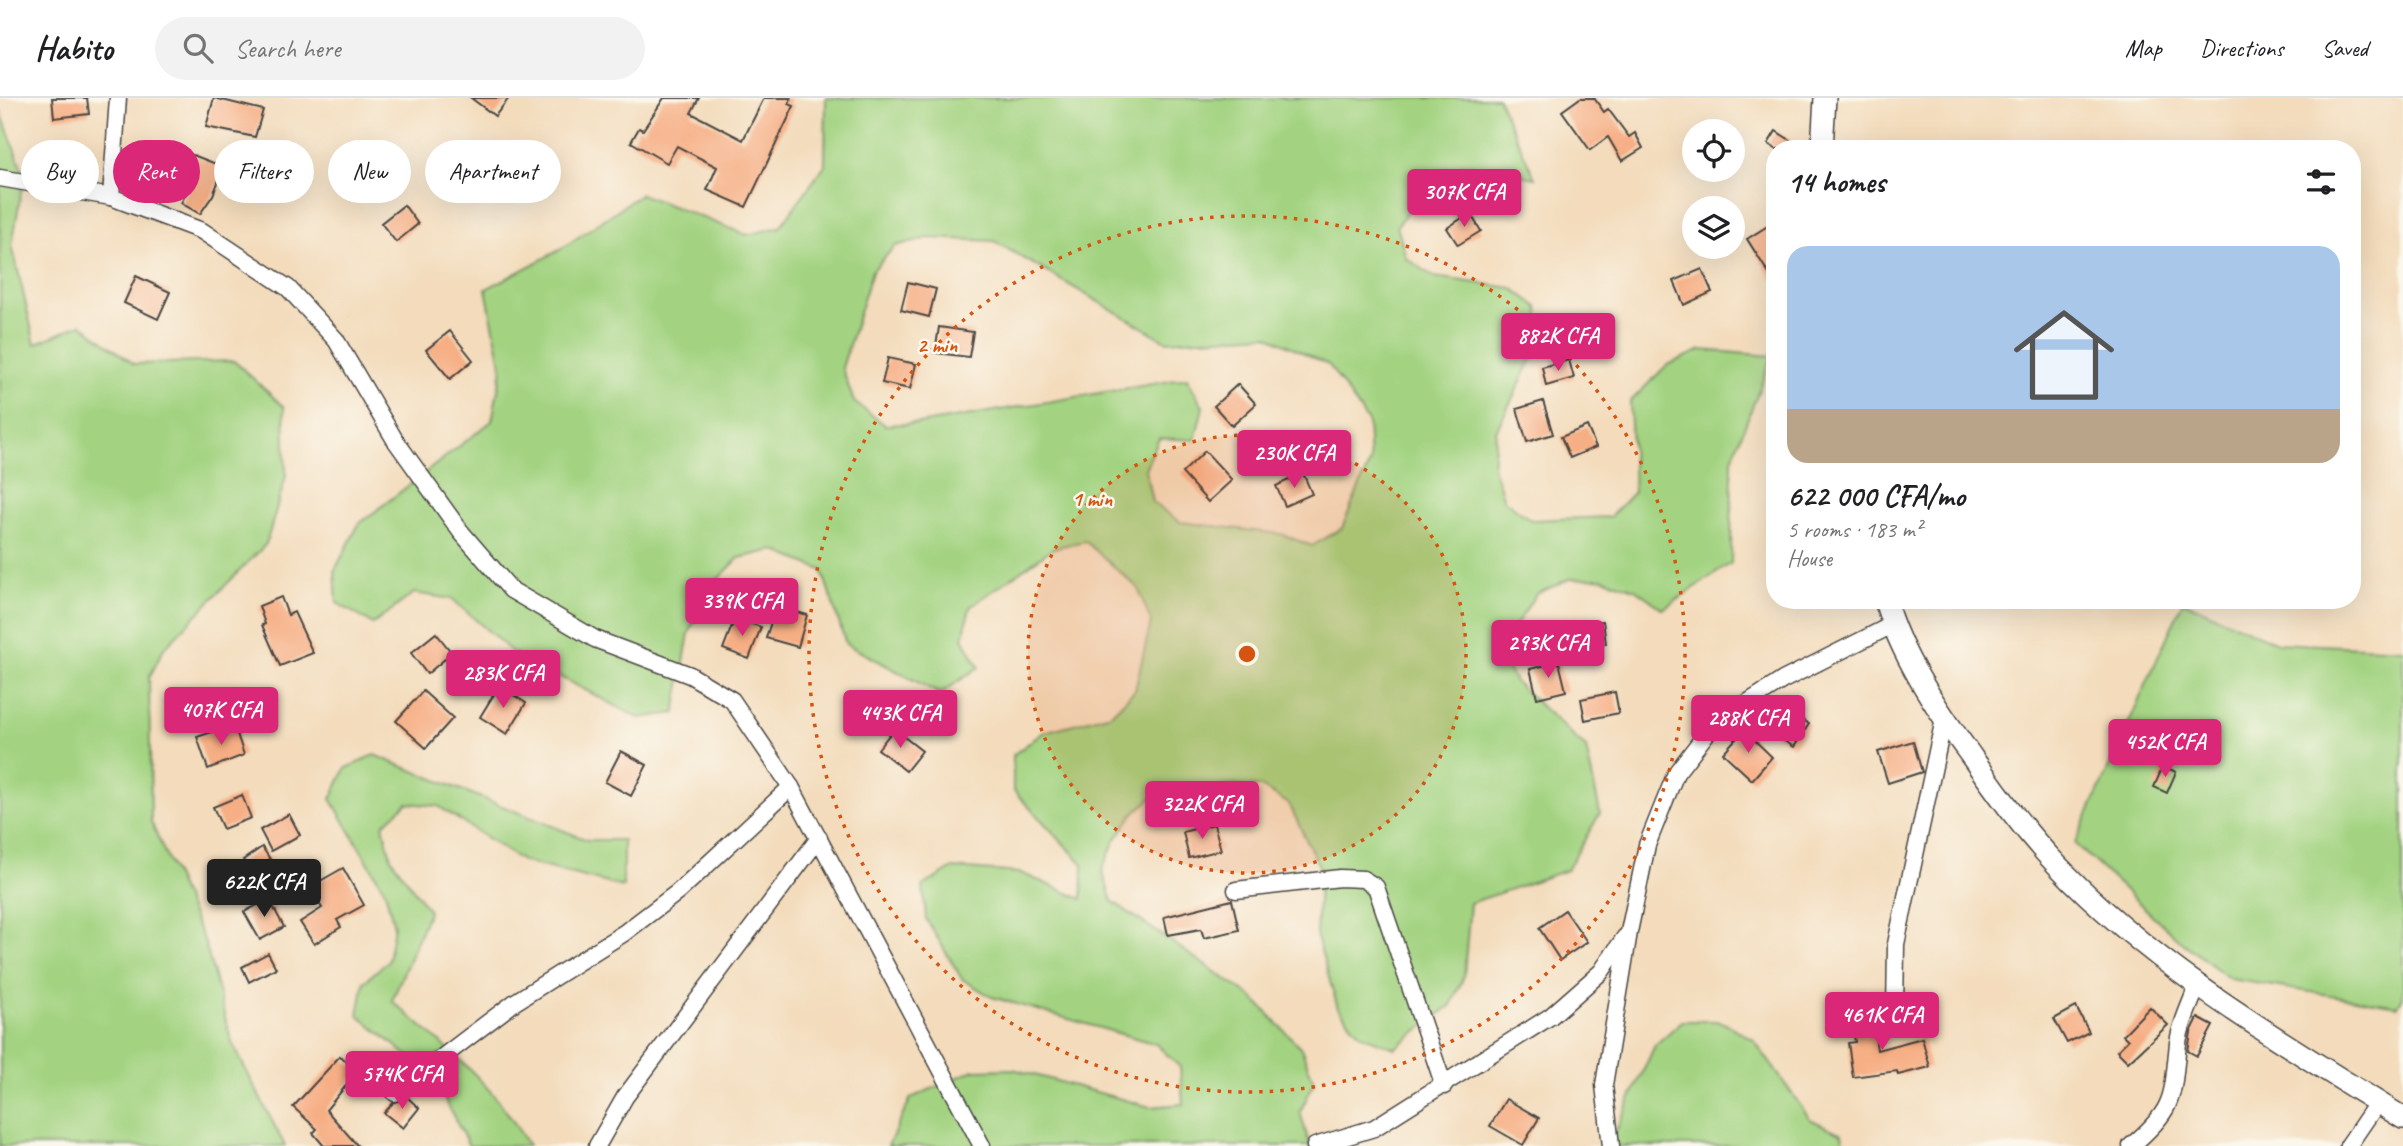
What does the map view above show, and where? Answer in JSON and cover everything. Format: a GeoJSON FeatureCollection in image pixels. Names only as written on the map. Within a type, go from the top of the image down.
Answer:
{"type":"FeatureCollection","features":[{"type":"Feature","properties":{"kind":"street"},"geometry":{"type":"LineString","coordinates":[[111,197],[118,98]]}},
{"type":"Feature","properties":{"kind":"street"},"geometry":{"type":"LineString","coordinates":[[1823,140],[1825,98]]}},
{"type":"Feature","properties":{"kind":"street"},"geometry":{"type":"LineString","coordinates":[[0,178],[111,197],[202,231],[288,288],[336,340],[395,440],[461,532],[511,590],[595,639],[690,675],[732,699],[791,787],[982,1146]]}},
{"type":"Feature","properties":{"kind":"street"},"geometry":{"type":"LineString","coordinates":[[1888,609],[1892,625],[1944,719],[2006,805],[2056,865],[2118,924],[2197,986],[2403,1118]]}},
{"type":"Feature","properties":{"kind":"street"},"geometry":{"type":"LineString","coordinates":[[1611,1146],[1604,1085],[1629,932],[1647,845],[1676,773],[1714,724],[1783,680],[1892,625]]}},
{"type":"Feature","properties":{"kind":"street"},"geometry":{"type":"LineString","coordinates":[[1895,1014],[1896,944],[1944,719]]}},
{"type":"Feature","properties":{"kind":"street"},"geometry":{"type":"LineString","coordinates":[[395,1093],[515,1002],[624,933],[678,892],[791,787]]}},
{"type":"Feature","properties":{"kind":"street"},"geometry":{"type":"LineString","coordinates":[[597,1146],[625,1097],[819,838]]}},
{"type":"Feature","properties":{"kind":"street"},"geometry":{"type":"LineString","coordinates":[[1236,890],[1340,878],[1363,879],[1376,887],[1444,1086]]}},
{"type":"Feature","properties":{"kind":"street"},"geometry":{"type":"LineString","coordinates":[[1315,1146],[1374,1128],[1444,1086],[1550,1016],[1601,972],[1629,932]]}},
{"type":"Feature","properties":{"kind":"street"},"geometry":{"type":"LineString","coordinates":[[2131,1146],[2158,1124],[2170,1101],[2178,1070],[2178,1041],[2197,986]]}},
{"type":"Feature","properties":{"kind":"street"},"geometry":{"type":"LineString","coordinates":[[2348,1146],[2378,1102]]}},
{"type":"Feature","properties":{"kind":"green space"},"geometry":{"type":"Polygon","coordinates":[[[826,98],[1498,98],[1535,178],[1468,164],[1436,171],[1397,226],[1406,258],[1434,277],[1512,288],[1538,307],[1542,339],[1496,431],[1493,467],[1504,500],[1531,520],[1610,517],[1634,492],[1630,402],[1667,365],[1701,350],[1766,355],[1766,371],[1732,459],[1731,563],[1663,609],[1635,589],[1602,578],[1569,579],[1536,594],[1499,651],[1515,682],[1586,748],[1600,813],[1567,870],[1470,903],[1464,976],[1451,1005],[1395,1048],[1361,1035],[1338,1008],[1316,934],[1320,868],[1289,804],[1261,787],[1229,785],[1159,792],[1134,813],[1115,840],[1102,870],[1112,901],[1253,998],[1301,1048],[1314,1082],[1300,1112],[1310,1146],[888,1146],[911,1098],[974,1070],[1013,1069],[1150,1107],[1183,1104],[1180,1067],[1156,1044],[992,997],[962,979],[926,919],[923,886],[953,868],[1021,873],[1082,899],[1083,864],[1013,790],[1013,755],[1044,732],[1111,714],[1135,690],[1151,622],[1138,588],[1085,541],[1053,548],[970,607],[963,638],[979,667],[940,694],[846,644],[822,570],[774,550],[739,558],[714,583],[689,633],[675,713],[639,718],[512,652],[452,599],[414,593],[373,624],[337,603],[335,570],[359,524],[492,421],[502,369],[486,289],[558,251],[641,194],[747,235],[780,227],[825,165],[826,98]],[[928,238],[895,246],[872,271],[842,368],[854,402],[885,425],[924,423],[1187,378],[1203,407],[1195,440],[1159,438],[1145,469],[1152,502],[1180,522],[1281,534],[1312,546],[1342,528],[1370,462],[1368,422],[1329,365],[1267,335],[1166,341],[994,241],[928,238]]]}},
{"type":"Feature","properties":{"kind":"green space"},"geometry":{"type":"Polygon","coordinates":[[[0,109],[21,167],[21,192],[12,245],[35,344],[81,324],[134,364],[234,361],[284,407],[286,476],[266,544],[164,648],[149,678],[151,822],[205,943],[232,1043],[285,1146],[0,1146],[0,109]]]}},
{"type":"Feature","properties":{"kind":"green space"},"geometry":{"type":"Polygon","coordinates":[[[2179,609],[2201,609],[2277,643],[2403,649],[2403,997],[2398,1006],[2230,979],[2178,939],[2075,844],[2179,609]]]}},
{"type":"Feature","properties":{"kind":"green space"},"geometry":{"type":"Polygon","coordinates":[[[374,755],[587,840],[623,840],[623,887],[522,861],[438,806],[407,803],[383,825],[391,858],[429,911],[392,1001],[450,1050],[484,1085],[500,1103],[528,1146],[469,1146],[433,1077],[358,1015],[364,982],[388,961],[394,926],[385,891],[331,799],[345,769],[374,755]]]}},
{"type":"Feature","properties":{"kind":"green space"},"geometry":{"type":"Polygon","coordinates":[[[1682,1021],[1720,1021],[1753,1039],[1810,1119],[1842,1134],[1844,1146],[1609,1146],[1655,1045],[1682,1021]]]}},
{"type":"Feature","properties":{"kind":"building"},"geometry":{"type":"Polygon","coordinates":[[[52,98],[87,98],[89,114],[54,118],[52,98]]]}},
{"type":"Feature","properties":{"kind":"building"},"geometry":{"type":"Polygon","coordinates":[[[214,98],[263,110],[255,137],[206,127],[214,98]]]}},
{"type":"Feature","properties":{"kind":"building"},"geometry":{"type":"Polygon","coordinates":[[[471,98],[509,98],[495,116],[471,98]]]}},
{"type":"Feature","properties":{"kind":"building"},"geometry":{"type":"Polygon","coordinates":[[[664,98],[699,98],[691,113],[743,140],[764,98],[791,98],[789,104],[794,106],[746,207],[707,190],[717,167],[677,146],[667,163],[631,142],[639,128],[643,130],[664,98]]]}},
{"type":"Feature","properties":{"kind":"building"},"geometry":{"type":"Polygon","coordinates":[[[1580,98],[1594,98],[1604,112],[1608,109],[1629,137],[1635,133],[1643,148],[1622,161],[1608,137],[1590,150],[1562,111],[1580,98]]]}},
{"type":"Feature","properties":{"kind":"building"},"geometry":{"type":"Polygon","coordinates":[[[1776,131],[1790,140],[1770,140],[1776,131]]]}},
{"type":"Feature","properties":{"kind":"building"},"geometry":{"type":"Polygon","coordinates":[[[200,158],[214,163],[214,192],[200,214],[181,203],[200,203],[200,158]]]}},
{"type":"Feature","properties":{"kind":"building"},"geometry":{"type":"Polygon","coordinates":[[[404,205],[418,224],[396,242],[381,223],[404,205]]]}},
{"type":"Feature","properties":{"kind":"building"},"geometry":{"type":"Polygon","coordinates":[[[1470,213],[1481,231],[1458,245],[1447,228],[1470,213]]]}},
{"type":"Feature","properties":{"kind":"building"},"geometry":{"type":"Polygon","coordinates":[[[1766,227],[1766,269],[1747,239],[1766,227]]]}},
{"type":"Feature","properties":{"kind":"building"},"geometry":{"type":"Polygon","coordinates":[[[1702,269],[1712,292],[1684,305],[1674,281],[1702,269]]]}},
{"type":"Feature","properties":{"kind":"building"},"geometry":{"type":"Polygon","coordinates":[[[136,276],[170,292],[158,319],[124,303],[136,276]]]}},
{"type":"Feature","properties":{"kind":"building"},"geometry":{"type":"Polygon","coordinates":[[[908,282],[936,289],[929,317],[901,310],[908,282]]]}},
{"type":"Feature","properties":{"kind":"building"},"geometry":{"type":"Polygon","coordinates":[[[939,327],[973,332],[969,357],[935,353],[939,327]]]}},
{"type":"Feature","properties":{"kind":"building"},"geometry":{"type":"Polygon","coordinates":[[[450,331],[473,360],[450,379],[426,350],[450,331]]]}},
{"type":"Feature","properties":{"kind":"building"},"geometry":{"type":"Polygon","coordinates":[[[888,358],[916,364],[910,389],[882,383],[888,358]]]}},
{"type":"Feature","properties":{"kind":"building"},"geometry":{"type":"Polygon","coordinates":[[[1569,360],[1574,378],[1546,386],[1542,367],[1569,360]]]}},
{"type":"Feature","properties":{"kind":"building"},"geometry":{"type":"Polygon","coordinates":[[[1238,384],[1256,404],[1232,426],[1214,406],[1238,384]]]}},
{"type":"Feature","properties":{"kind":"building"},"geometry":{"type":"Polygon","coordinates":[[[1543,401],[1553,434],[1527,442],[1517,409],[1543,401]]]}},
{"type":"Feature","properties":{"kind":"building"},"geometry":{"type":"Polygon","coordinates":[[[1587,426],[1596,447],[1570,458],[1561,437],[1587,426]]]}},
{"type":"Feature","properties":{"kind":"building"},"geometry":{"type":"Polygon","coordinates":[[[1205,451],[1232,480],[1208,502],[1182,473],[1205,451]]]}},
{"type":"Feature","properties":{"kind":"building"},"geometry":{"type":"Polygon","coordinates":[[[1303,473],[1312,494],[1285,506],[1276,486],[1303,473]]]}},
{"type":"Feature","properties":{"kind":"building"},"geometry":{"type":"Polygon","coordinates":[[[281,597],[288,615],[294,612],[313,653],[280,666],[262,625],[265,624],[259,606],[281,597]]]}},
{"type":"Feature","properties":{"kind":"building"},"geometry":{"type":"Polygon","coordinates":[[[776,606],[807,615],[798,647],[766,638],[776,606]]]}},
{"type":"Feature","properties":{"kind":"building"},"geometry":{"type":"Polygon","coordinates":[[[735,618],[761,627],[749,659],[723,649],[735,618]]]}},
{"type":"Feature","properties":{"kind":"building"},"geometry":{"type":"Polygon","coordinates":[[[1603,621],[1606,644],[1576,648],[1573,626],[1603,621]]]}},
{"type":"Feature","properties":{"kind":"building"},"geometry":{"type":"Polygon","coordinates":[[[436,633],[452,653],[427,674],[411,653],[436,633]]]}},
{"type":"Feature","properties":{"kind":"building"},"geometry":{"type":"Polygon","coordinates":[[[1559,662],[1566,691],[1537,698],[1530,669],[1559,662]]]}},
{"type":"Feature","properties":{"kind":"building"},"geometry":{"type":"Polygon","coordinates":[[[499,686],[526,703],[507,734],[480,717],[499,686]]]}},
{"type":"Feature","properties":{"kind":"building"},"geometry":{"type":"Polygon","coordinates":[[[423,691],[453,718],[426,748],[396,721],[423,691]]]}},
{"type":"Feature","properties":{"kind":"building"},"geometry":{"type":"Polygon","coordinates":[[[1615,692],[1619,713],[1585,720],[1581,699],[1615,692]]]}},
{"type":"Feature","properties":{"kind":"building"},"geometry":{"type":"Polygon","coordinates":[[[901,696],[918,707],[903,731],[886,719],[901,696]]]}},
{"type":"Feature","properties":{"kind":"building"},"geometry":{"type":"Polygon","coordinates":[[[1790,712],[1809,724],[1794,747],[1775,735],[1790,712]]]}},
{"type":"Feature","properties":{"kind":"building"},"geometry":{"type":"Polygon","coordinates":[[[234,725],[244,755],[208,769],[197,737],[234,725]]]}},
{"type":"Feature","properties":{"kind":"building"},"geometry":{"type":"Polygon","coordinates":[[[894,729],[922,751],[906,771],[878,749],[894,729]]]}},
{"type":"Feature","properties":{"kind":"building"},"geometry":{"type":"Polygon","coordinates":[[[1744,730],[1772,757],[1752,780],[1723,753],[1744,730]]]}},
{"type":"Feature","properties":{"kind":"building"},"geometry":{"type":"Polygon","coordinates":[[[1913,741],[1922,772],[1888,783],[1878,752],[1913,741]]]}},
{"type":"Feature","properties":{"kind":"building"},"geometry":{"type":"Polygon","coordinates":[[[621,751],[647,765],[631,796],[605,782],[621,751]]]}},
{"type":"Feature","properties":{"kind":"building"},"geometry":{"type":"Polygon","coordinates":[[[2163,766],[2176,772],[2167,793],[2154,787],[2163,766]]]}},
{"type":"Feature","properties":{"kind":"building"},"geometry":{"type":"Polygon","coordinates":[[[242,795],[251,818],[223,829],[213,807],[242,795]]]}},
{"type":"Feature","properties":{"kind":"building"},"geometry":{"type":"Polygon","coordinates":[[[289,814],[300,835],[271,851],[260,830],[289,814]]]}},
{"type":"Feature","properties":{"kind":"building"},"geometry":{"type":"Polygon","coordinates":[[[1214,824],[1221,850],[1189,858],[1183,832],[1214,824]]]}},
{"type":"Feature","properties":{"kind":"building"},"geometry":{"type":"Polygon","coordinates":[[[262,847],[278,871],[258,884],[243,860],[262,847]]]}},
{"type":"Feature","properties":{"kind":"building"},"geometry":{"type":"Polygon","coordinates":[[[343,868],[364,905],[337,920],[341,927],[314,944],[300,922],[322,908],[314,895],[320,892],[315,884],[343,868]]]}},
{"type":"Feature","properties":{"kind":"building"},"geometry":{"type":"Polygon","coordinates":[[[269,899],[284,927],[260,940],[244,912],[269,899]]]}},
{"type":"Feature","properties":{"kind":"building"},"geometry":{"type":"Polygon","coordinates":[[[1232,900],[1239,930],[1204,938],[1201,929],[1168,935],[1164,917],[1232,900]]]}},
{"type":"Feature","properties":{"kind":"building"},"geometry":{"type":"Polygon","coordinates":[[[1565,910],[1587,942],[1560,960],[1539,928],[1565,910]]]}},
{"type":"Feature","properties":{"kind":"building"},"geometry":{"type":"Polygon","coordinates":[[[268,953],[276,968],[249,982],[242,967],[268,953]]]}},
{"type":"Feature","properties":{"kind":"building"},"geometry":{"type":"Polygon","coordinates":[[[2076,1007],[2089,1032],[2067,1043],[2054,1019],[2076,1007]]]}},
{"type":"Feature","properties":{"kind":"building"},"geometry":{"type":"Polygon","coordinates":[[[2150,1007],[2168,1025],[2128,1062],[2117,1051],[2128,1040],[2123,1035],[2150,1007]]]}},
{"type":"Feature","properties":{"kind":"building"},"geometry":{"type":"Polygon","coordinates":[[[1871,1011],[1877,1050],[1922,1038],[1930,1067],[1898,1075],[1897,1071],[1853,1077],[1848,1043],[1855,1042],[1850,1015],[1871,1011]]]}},
{"type":"Feature","properties":{"kind":"building"},"geometry":{"type":"Polygon","coordinates":[[[2198,1018],[2213,1026],[2197,1056],[2188,1051],[2191,1032],[2198,1018]]]}},
{"type":"Feature","properties":{"kind":"building"},"geometry":{"type":"Polygon","coordinates":[[[340,1056],[358,1071],[326,1110],[358,1146],[324,1146],[313,1133],[317,1129],[293,1107],[340,1056]]]}},
{"type":"Feature","properties":{"kind":"building"},"geometry":{"type":"Polygon","coordinates":[[[407,1097],[419,1108],[403,1128],[384,1113],[393,1103],[407,1097]]]}},
{"type":"Feature","properties":{"kind":"building"},"geometry":{"type":"Polygon","coordinates":[[[1506,1099],[1539,1118],[1523,1145],[1490,1126],[1506,1099]]]}}]}
